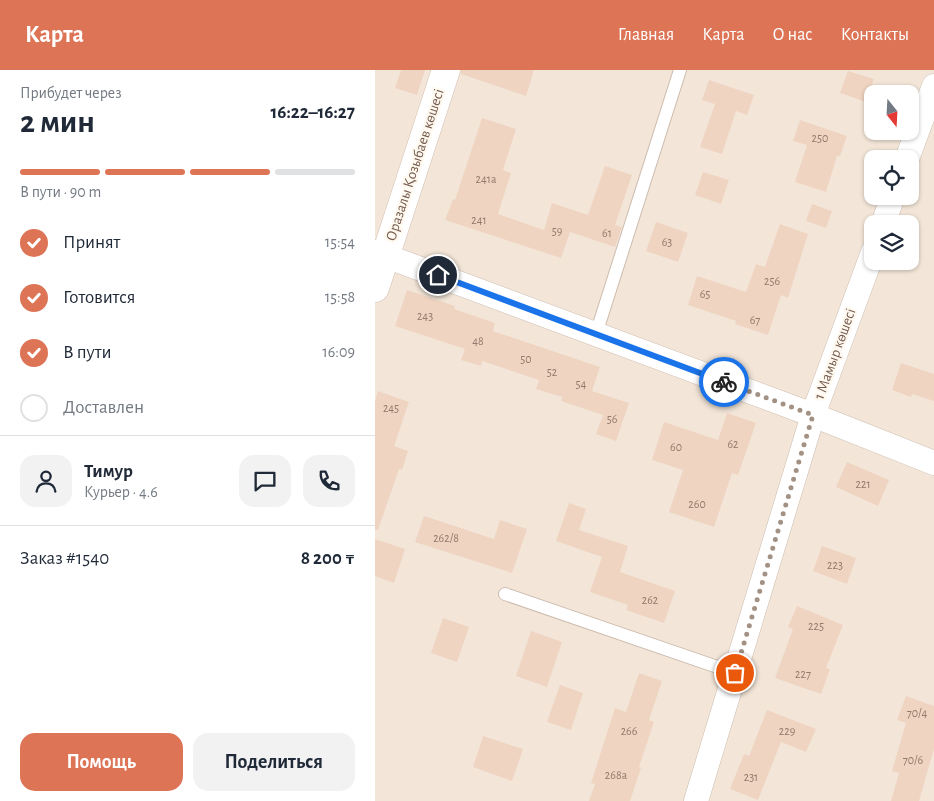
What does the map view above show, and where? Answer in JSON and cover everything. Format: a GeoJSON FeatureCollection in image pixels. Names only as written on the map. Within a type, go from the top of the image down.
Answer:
{"type":"FeatureCollection","features":[{"type":"Feature","properties":{"kind":"street","name":"Оразалы Қозыбаев көшесі"},"geometry":{"type":"LineString","coordinates":[[375,288],[380,254],[447,70]]}},
{"type":"Feature","properties":{"kind":"street"},"geometry":{"type":"LineString","coordinates":[[910,150],[934,86]]}},
{"type":"Feature","properties":{"kind":"street"},"geometry":{"type":"LineString","coordinates":[[380,254],[813,415],[934,463]]}},
{"type":"Feature","properties":{"kind":"street","name":"1 Мамыр көшесі"},"geometry":{"type":"LineString","coordinates":[[696,801],[813,415],[866,270]]}},
{"type":"Feature","properties":{"kind":"lane"},"geometry":{"type":"LineString","coordinates":[[596,334],[680,70]]}},
{"type":"Feature","properties":{"kind":"lane"},"geometry":{"type":"LineString","coordinates":[[505,594],[735,673]]}},
{"type":"Feature","properties":{"kind":"shaded area"},"geometry":{"type":"Polygon","coordinates":[[[375,70],[934,70],[934,801],[375,801],[375,70]]]}},
{"type":"Feature","properties":{"kind":"building"},"geometry":{"type":"Polygon","coordinates":[[[401,70],[425,70],[417,95],[395,88],[401,70]]]}},
{"type":"Feature","properties":{"kind":"building"},"geometry":{"type":"Polygon","coordinates":[[[461,70],[534,70],[526,96],[461,74],[461,70]]]}},
{"type":"Feature","properties":{"kind":"building"},"geometry":{"type":"Polygon","coordinates":[[[848,71],[874,79],[872,85],[864,85],[864,101],[840,93],[848,71]]]}},
{"type":"Feature","properties":{"kind":"building"},"geometry":{"type":"Polygon","coordinates":[[[709,80],[754,95],[747,115],[736,111],[722,154],[700,147],[715,104],[702,100],[709,80]]]}},
{"type":"Feature","properties":{"kind":"building"},"geometry":{"type":"Polygon","coordinates":[[[482,118],[516,129],[503,170],[511,173],[498,214],[544,230],[552,203],[588,215],[605,166],[632,175],[615,225],[622,227],[615,247],[570,232],[561,258],[445,220],[453,199],[455,200],[482,118]]]}},
{"type":"Feature","properties":{"kind":"building"},"geometry":{"type":"Polygon","coordinates":[[[800,120],[847,136],[840,156],[837,156],[826,192],[795,182],[807,145],[793,141],[800,120]]]}},
{"type":"Feature","properties":{"kind":"building"},"geometry":{"type":"Polygon","coordinates":[[[703,172],[729,180],[721,204],[695,195],[703,172]]]}},
{"type":"Feature","properties":{"kind":"building"},"geometry":{"type":"Polygon","coordinates":[[[812,204],[832,211],[826,228],[806,221],[812,204]]]}},
{"type":"Feature","properties":{"kind":"building"},"geometry":{"type":"Polygon","coordinates":[[[656,222],[688,233],[678,262],[646,251],[656,222]]]}},
{"type":"Feature","properties":{"kind":"building"},"geometry":{"type":"Polygon","coordinates":[[[780,224],[808,234],[788,298],[781,295],[768,335],[735,324],[736,321],[688,305],[697,276],[746,292],[756,264],[765,267],[780,224]]]}},
{"type":"Feature","properties":{"kind":"building"},"geometry":{"type":"Polygon","coordinates":[[[407,290],[455,306],[454,309],[495,323],[493,331],[600,367],[592,391],[629,403],[616,441],[596,434],[603,415],[561,401],[562,397],[536,389],[539,380],[482,361],[481,366],[461,360],[465,349],[395,326],[407,290]]]}},
{"type":"Feature","properties":{"kind":"building"},"geometry":{"type":"Polygon","coordinates":[[[901,363],[934,374],[934,401],[912,394],[911,397],[892,390],[901,363]]]}},
{"type":"Feature","properties":{"kind":"building"},"geometry":{"type":"Polygon","coordinates":[[[378,391],[409,402],[394,446],[408,451],[402,470],[399,469],[378,530],[375,530],[375,401],[378,391]]]}},
{"type":"Feature","properties":{"kind":"building"},"geometry":{"type":"Polygon","coordinates":[[[727,413],[756,423],[738,475],[732,473],[714,527],[669,512],[683,470],[652,460],[664,422],[718,440],[727,413]]]}},
{"type":"Feature","properties":{"kind":"building"},"geometry":{"type":"Polygon","coordinates":[[[847,462],[889,480],[878,506],[836,487],[847,462]]]}},
{"type":"Feature","properties":{"kind":"building"},"geometry":{"type":"Polygon","coordinates":[[[569,503],[586,509],[579,530],[628,546],[620,572],[675,591],[664,623],[626,610],[628,605],[590,592],[602,557],[556,541],[569,503]]]}},
{"type":"Feature","properties":{"kind":"building"},"geometry":{"type":"Polygon","coordinates":[[[424,516],[494,539],[500,520],[527,529],[512,573],[415,542],[424,516]]]}},
{"type":"Feature","properties":{"kind":"building"},"geometry":{"type":"Polygon","coordinates":[[[375,539],[405,549],[394,583],[375,576],[375,539]]]}},
{"type":"Feature","properties":{"kind":"building"},"geometry":{"type":"Polygon","coordinates":[[[822,546],[856,558],[847,584],[813,571],[822,546]]]}},
{"type":"Feature","properties":{"kind":"building"},"geometry":{"type":"Polygon","coordinates":[[[797,606],[843,625],[826,668],[830,669],[821,694],[775,678],[793,629],[788,627],[797,606]]]}},
{"type":"Feature","properties":{"kind":"building"},"geometry":{"type":"Polygon","coordinates":[[[443,618],[469,627],[457,662],[431,653],[443,618]]]}},
{"type":"Feature","properties":{"kind":"building"},"geometry":{"type":"Polygon","coordinates":[[[531,631],[562,642],[547,687],[516,676],[531,631]]]}},
{"type":"Feature","properties":{"kind":"building"},"geometry":{"type":"Polygon","coordinates":[[[639,673],[662,681],[649,720],[654,722],[630,801],[589,801],[595,784],[591,783],[615,708],[626,712],[639,673]]]}},
{"type":"Feature","properties":{"kind":"building"},"geometry":{"type":"Polygon","coordinates":[[[560,685],[583,693],[571,730],[547,722],[560,685]]]}},
{"type":"Feature","properties":{"kind":"building"},"geometry":{"type":"Polygon","coordinates":[[[906,696],[934,706],[934,749],[919,801],[891,801],[899,773],[892,771],[906,723],[897,720],[906,696]]]}},
{"type":"Feature","properties":{"kind":"building"},"geometry":{"type":"Polygon","coordinates":[[[767,710],[816,729],[806,752],[781,742],[758,800],[730,789],[744,754],[749,756],[767,710]]]}},
{"type":"Feature","properties":{"kind":"building"},"geometry":{"type":"Polygon","coordinates":[[[483,736],[523,749],[512,781],[473,767],[483,736]]]}},
{"type":"Feature","properties":{"kind":"way so far"},"geometry":{"type":"LineString","coordinates":[[724,382],[813,415],[735,673]]}},
{"type":"Feature","properties":{"kind":"route"},"geometry":{"type":"LineString","coordinates":[[438,275],[724,382]]}}]}
